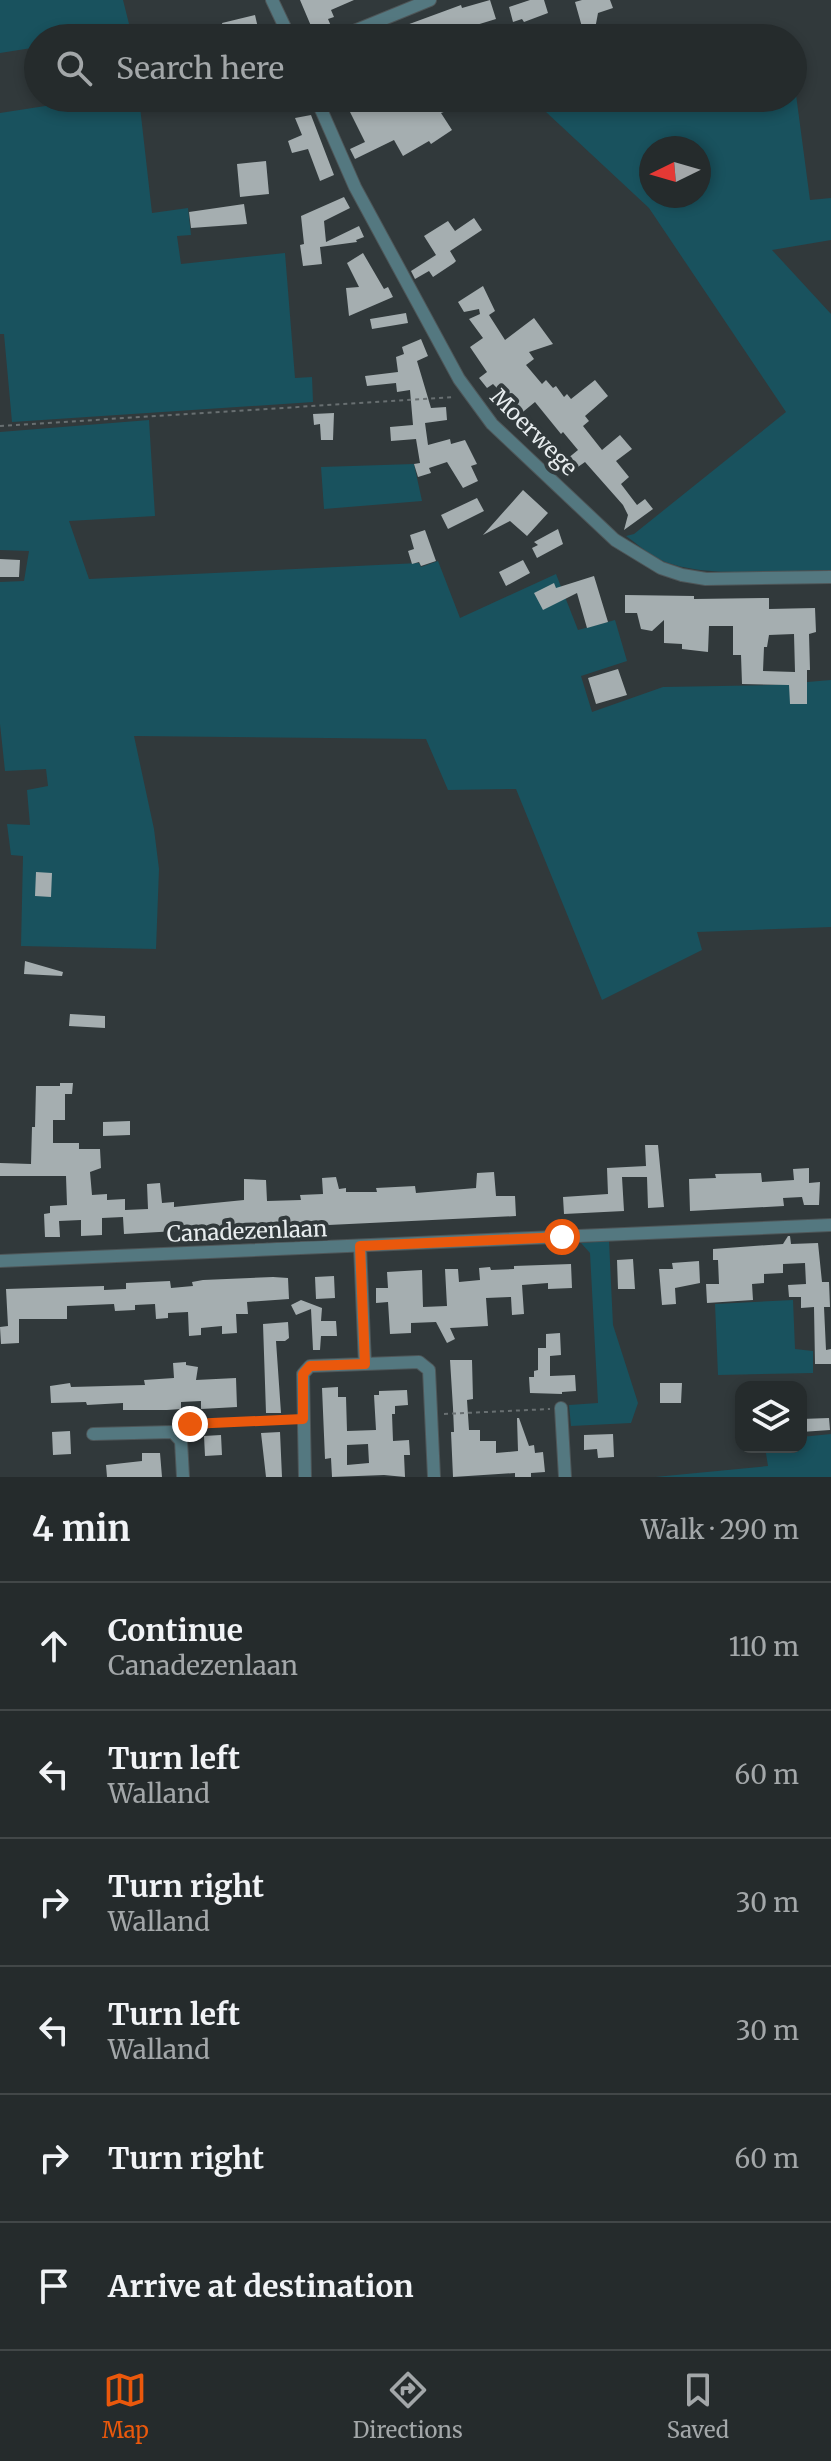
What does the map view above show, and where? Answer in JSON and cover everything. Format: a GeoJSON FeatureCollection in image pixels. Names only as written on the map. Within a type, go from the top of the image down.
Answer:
{"type":"FeatureCollection","features":[{"type":"Feature","properties":{"kind":"street"},"geometry":{"type":"LineString","coordinates":[[272,0],[283,24]]}},
{"type":"Feature","properties":{"kind":"street"},"geometry":{"type":"LineString","coordinates":[[371,24],[430,0]]}},
{"type":"Feature","properties":{"kind":"street","name":"Moerwege"},"geometry":{"type":"LineString","coordinates":[[322,112],[355,187],[418,308],[470,396],[492,424],[615,540],[661,568],[682,575],[706,579],[831,577]]}},
{"type":"Feature","properties":{"kind":"street","name":"Canadezenlaan"},"geometry":{"type":"LineString","coordinates":[[0,1261],[831,1225]]}},
{"type":"Feature","properties":{"kind":"street"},"geometry":{"type":"LineString","coordinates":[[360,1246],[365,1364]]}},
{"type":"Feature","properties":{"kind":"street"},"geometry":{"type":"LineString","coordinates":[[305,1477],[303,1374],[310,1366],[419,1362],[429,1370],[434,1477]]}},
{"type":"Feature","properties":{"kind":"street"},"geometry":{"type":"LineString","coordinates":[[561,1408],[565,1477]]}},
{"type":"Feature","properties":{"kind":"street"},"geometry":{"type":"LineString","coordinates":[[93,1434],[168,1431],[178,1435],[183,1477]]}},
{"type":"Feature","properties":{"kind":"path"},"geometry":{"type":"LineString","coordinates":[[0,426],[470,396]]}},
{"type":"Feature","properties":{"kind":"path"},"geometry":{"type":"LineString","coordinates":[[431,1414],[561,1408]]}},
{"type":"Feature","properties":{"kind":"path"},"geometry":{"type":"LineString","coordinates":[[178,1435],[190,1424],[303,1419]]}},
{"type":"Feature","properties":{"kind":"shaded area"},"geometry":{"type":"Polygon","coordinates":[[[0,0],[123,0],[129,24],[24,24],[24,49],[0,53],[0,0]]]}},
{"type":"Feature","properties":{"kind":"shaded area"},"geometry":{"type":"Polygon","coordinates":[[[24,109],[24,112],[141,112],[152,213],[188,208],[191,235],[177,236],[181,264],[285,253],[295,378],[312,377],[313,402],[12,422],[4,334],[0,334],[0,113],[24,109]]]}},
{"type":"Feature","properties":{"kind":"shaded area"},"geometry":{"type":"Polygon","coordinates":[[[546,112],[798,112],[810,200],[831,198],[831,240],[772,250],[831,314],[831,570],[766,572],[695,569],[653,556],[626,536],[634,534],[786,412],[649,208],[711,208],[711,136],[639,136],[639,199],[546,112]]]}},
{"type":"Feature","properties":{"kind":"shaded area"},"geometry":{"type":"Polygon","coordinates":[[[149,420],[155,516],[69,521],[89,579],[419,563],[421,567],[438,561],[460,618],[556,574],[578,630],[615,620],[627,661],[581,676],[592,712],[663,687],[772,685],[831,680],[831,927],[697,932],[702,950],[602,1000],[516,789],[448,790],[426,739],[134,736],[154,829],[159,869],[156,949],[21,946],[23,856],[11,855],[7,824],[30,825],[27,790],[48,786],[46,769],[5,771],[0,724],[0,582],[24,581],[29,551],[0,550],[0,432],[149,420]]]}},
{"type":"Feature","properties":{"kind":"shaded area"},"geometry":{"type":"Polygon","coordinates":[[[414,464],[422,501],[324,509],[321,467],[414,464]]]}},
{"type":"Feature","properties":{"kind":"shaded area"},"geometry":{"type":"Polygon","coordinates":[[[609,1241],[613,1325],[638,1403],[631,1423],[571,1426],[569,1405],[598,1403],[590,1253],[581,1243],[609,1241]]]}},
{"type":"Feature","properties":{"kind":"shaded area"},"geometry":{"type":"Polygon","coordinates":[[[793,1300],[795,1349],[813,1351],[813,1373],[718,1375],[715,1304],[793,1300]]]}},
{"type":"Feature","properties":{"kind":"shaded area"},"geometry":{"type":"Polygon","coordinates":[[[831,1434],[831,1477],[655,1477],[768,1466],[766,1453],[807,1453],[807,1436],[831,1434]]]}},
{"type":"Feature","properties":{"kind":"building"},"geometry":{"type":"Polygon","coordinates":[[[300,0],[354,0],[331,10],[334,17],[328,19],[330,24],[310,24],[300,0]]]}},
{"type":"Feature","properties":{"kind":"building"},"geometry":{"type":"Polygon","coordinates":[[[490,0],[496,19],[480,24],[409,24],[461,5],[462,8],[490,0]]]}},
{"type":"Feature","properties":{"kind":"building"},"geometry":{"type":"Polygon","coordinates":[[[530,0],[544,0],[548,13],[524,22],[522,19],[513,22],[509,7],[530,0]]]}},
{"type":"Feature","properties":{"kind":"building"},"geometry":{"type":"Polygon","coordinates":[[[610,0],[613,8],[598,13],[596,24],[581,24],[575,2],[610,0]]]}},
{"type":"Feature","properties":{"kind":"building"},"geometry":{"type":"Polygon","coordinates":[[[255,15],[257,24],[222,24],[255,15]]]}},
{"type":"Feature","properties":{"kind":"building"},"geometry":{"type":"Polygon","coordinates":[[[350,112],[444,112],[441,113],[452,130],[431,144],[429,141],[403,156],[394,140],[355,159],[350,149],[365,142],[350,112]]]}},
{"type":"Feature","properties":{"kind":"building"},"geometry":{"type":"Polygon","coordinates":[[[311,115],[334,175],[320,181],[308,149],[292,153],[288,141],[302,135],[295,118],[311,115]]]}},
{"type":"Feature","properties":{"kind":"building"},"geometry":{"type":"Polygon","coordinates":[[[266,161],[269,194],[240,197],[237,164],[266,161]]]}},
{"type":"Feature","properties":{"kind":"building"},"geometry":{"type":"Polygon","coordinates":[[[344,197],[350,208],[324,221],[326,242],[359,226],[364,237],[357,242],[320,247],[322,264],[303,266],[301,216],[344,197]]]}},
{"type":"Feature","properties":{"kind":"building"},"geometry":{"type":"Polygon","coordinates":[[[244,204],[247,224],[191,228],[189,212],[244,204]]]}},
{"type":"Feature","properties":{"kind":"building"},"geometry":{"type":"Polygon","coordinates":[[[474,218],[482,230],[450,251],[456,261],[433,277],[429,271],[415,279],[411,271],[436,255],[424,236],[448,221],[455,231],[474,218]]]}},
{"type":"Feature","properties":{"kind":"building"},"geometry":{"type":"Polygon","coordinates":[[[363,253],[384,289],[388,287],[393,297],[349,316],[346,288],[359,287],[347,263],[363,253]]]}},
{"type":"Feature","properties":{"kind":"building"},"geometry":{"type":"Polygon","coordinates":[[[483,286],[495,311],[489,315],[505,340],[534,318],[553,344],[529,352],[534,359],[526,365],[542,384],[546,380],[553,388],[556,386],[564,397],[567,394],[571,399],[595,380],[608,396],[585,416],[589,421],[583,426],[602,450],[620,435],[632,449],[616,461],[629,477],[621,484],[637,505],[645,499],[653,509],[624,530],[628,515],[623,505],[585,462],[575,469],[567,459],[578,450],[535,402],[513,420],[500,404],[507,398],[493,384],[487,388],[479,378],[487,372],[470,347],[483,338],[469,319],[480,314],[479,309],[464,312],[458,302],[483,286]]]}},
{"type":"Feature","properties":{"kind":"building"},"geometry":{"type":"Polygon","coordinates":[[[406,313],[408,323],[372,329],[370,319],[406,313]]]}},
{"type":"Feature","properties":{"kind":"building"},"geometry":{"type":"Polygon","coordinates":[[[421,339],[428,356],[417,361],[431,408],[446,407],[447,420],[425,423],[428,445],[450,439],[451,444],[465,440],[477,464],[471,466],[478,481],[463,488],[447,462],[429,468],[431,473],[418,477],[414,464],[420,463],[416,439],[391,441],[390,427],[413,425],[410,390],[397,392],[396,383],[367,386],[365,376],[398,372],[396,357],[404,354],[402,347],[421,339]]]}},
{"type":"Feature","properties":{"kind":"building"},"geometry":{"type":"Polygon","coordinates":[[[334,413],[333,440],[321,440],[320,424],[314,425],[313,414],[334,413]]]}},
{"type":"Feature","properties":{"kind":"building"},"geometry":{"type":"Polygon","coordinates":[[[523,490],[548,513],[527,536],[510,521],[483,535],[523,490]]]}},
{"type":"Feature","properties":{"kind":"building"},"geometry":{"type":"Polygon","coordinates":[[[477,498],[484,511],[448,529],[441,515],[477,498]]]}},
{"type":"Feature","properties":{"kind":"building"},"geometry":{"type":"Polygon","coordinates":[[[558,529],[563,544],[537,558],[532,548],[538,545],[534,542],[558,529]]]}},
{"type":"Feature","properties":{"kind":"building"},"geometry":{"type":"Polygon","coordinates":[[[425,530],[436,561],[421,566],[419,562],[412,564],[408,551],[414,549],[410,535],[425,530]]]}},
{"type":"Feature","properties":{"kind":"building"},"geometry":{"type":"Polygon","coordinates":[[[0,559],[20,560],[19,577],[0,577],[0,559]]]}},
{"type":"Feature","properties":{"kind":"building"},"geometry":{"type":"Polygon","coordinates":[[[523,560],[530,573],[506,586],[499,572],[523,560]]]}},
{"type":"Feature","properties":{"kind":"building"},"geometry":{"type":"Polygon","coordinates":[[[594,576],[608,622],[587,628],[577,593],[543,610],[534,593],[554,583],[556,588],[594,576]]]}},
{"type":"Feature","properties":{"kind":"building"},"geometry":{"type":"Polygon","coordinates":[[[625,595],[694,596],[694,599],[769,598],[769,609],[815,608],[816,632],[809,634],[807,704],[790,704],[789,685],[742,684],[741,655],[733,655],[733,626],[709,626],[708,652],[682,649],[682,644],[664,643],[664,620],[652,631],[641,629],[637,613],[625,613],[625,595]],[[794,634],[769,635],[767,647],[764,647],[763,671],[795,672],[794,634]]]}},
{"type":"Feature","properties":{"kind":"building"},"geometry":{"type":"Polygon","coordinates":[[[618,669],[627,695],[596,704],[588,678],[618,669]]]}},
{"type":"Feature","properties":{"kind":"building"},"geometry":{"type":"Polygon","coordinates":[[[36,872],[52,873],[51,897],[35,896],[36,872]]]}},
{"type":"Feature","properties":{"kind":"building"},"geometry":{"type":"Polygon","coordinates":[[[25,961],[63,972],[62,976],[24,974],[25,961]]]}},
{"type":"Feature","properties":{"kind":"building"},"geometry":{"type":"Polygon","coordinates":[[[70,1014],[105,1016],[105,1028],[69,1026],[70,1014]]]}},
{"type":"Feature","properties":{"kind":"building"},"geometry":{"type":"Polygon","coordinates":[[[60,1083],[73,1083],[72,1094],[65,1094],[65,1120],[53,1120],[53,1143],[79,1143],[79,1149],[100,1149],[101,1168],[90,1172],[92,1195],[107,1194],[107,1200],[125,1199],[125,1210],[148,1209],[147,1184],[160,1183],[162,1203],[174,1202],[174,1207],[244,1200],[244,1179],[266,1180],[267,1201],[301,1200],[300,1195],[323,1194],[322,1178],[336,1177],[339,1189],[346,1188],[346,1192],[377,1192],[376,1188],[415,1186],[416,1193],[476,1188],[477,1173],[494,1172],[496,1196],[515,1196],[516,1216],[287,1229],[264,1226],[124,1234],[123,1217],[102,1218],[102,1235],[81,1236],[81,1220],[59,1221],[60,1237],[45,1237],[44,1214],[50,1213],[50,1206],[67,1205],[66,1176],[0,1176],[0,1163],[31,1164],[36,1086],[60,1086],[60,1083]]]}},
{"type":"Feature","properties":{"kind":"building"},"geometry":{"type":"Polygon","coordinates":[[[130,1121],[130,1135],[103,1136],[103,1122],[130,1121]]]}},
{"type":"Feature","properties":{"kind":"building"},"geometry":{"type":"Polygon","coordinates":[[[645,1145],[658,1145],[664,1207],[648,1208],[647,1177],[622,1177],[624,1211],[564,1214],[563,1197],[608,1194],[607,1168],[646,1166],[645,1145]]]}},
{"type":"Feature","properties":{"kind":"building"},"geometry":{"type":"Polygon","coordinates":[[[809,1168],[809,1183],[820,1182],[819,1205],[804,1205],[802,1197],[783,1198],[784,1206],[690,1211],[689,1179],[716,1178],[715,1174],[761,1173],[762,1182],[794,1180],[793,1169],[809,1168]]]}},
{"type":"Feature","properties":{"kind":"building"},"geometry":{"type":"Polygon","coordinates":[[[788,1236],[791,1244],[818,1243],[822,1282],[829,1282],[830,1307],[824,1307],[826,1350],[831,1349],[831,1364],[815,1364],[814,1307],[801,1308],[801,1297],[789,1297],[788,1285],[806,1284],[805,1263],[783,1264],[783,1273],[764,1274],[764,1283],[752,1284],[753,1300],[707,1303],[706,1284],[719,1284],[718,1260],[713,1260],[713,1249],[783,1244],[788,1236]]]}},
{"type":"Feature","properties":{"kind":"building"},"geometry":{"type":"Polygon","coordinates":[[[633,1259],[635,1289],[618,1289],[617,1260],[633,1259]]]}},
{"type":"Feature","properties":{"kind":"building"},"geometry":{"type":"Polygon","coordinates":[[[699,1261],[700,1283],[675,1288],[676,1304],[662,1305],[659,1269],[673,1269],[672,1263],[699,1261]]]}},
{"type":"Feature","properties":{"kind":"building"},"geometry":{"type":"Polygon","coordinates":[[[571,1264],[572,1288],[548,1289],[548,1283],[522,1285],[524,1314],[512,1315],[511,1297],[486,1298],[488,1326],[450,1328],[455,1339],[447,1343],[436,1322],[411,1323],[411,1333],[390,1334],[388,1302],[376,1303],[376,1288],[388,1288],[387,1272],[422,1270],[423,1307],[447,1306],[445,1269],[458,1269],[459,1282],[480,1280],[479,1268],[514,1269],[514,1266],[571,1264]]]}},
{"type":"Feature","properties":{"kind":"building"},"geometry":{"type":"Polygon","coordinates":[[[334,1276],[335,1298],[316,1299],[315,1277],[334,1276]]]}},
{"type":"Feature","properties":{"kind":"building"},"geometry":{"type":"Polygon","coordinates":[[[288,1278],[289,1299],[247,1302],[248,1314],[236,1314],[237,1333],[222,1334],[222,1326],[201,1328],[201,1335],[189,1336],[188,1312],[168,1313],[168,1318],[156,1319],[155,1304],[135,1305],[135,1310],[115,1311],[114,1304],[67,1306],[67,1319],[19,1319],[19,1343],[1,1344],[0,1327],[8,1326],[6,1289],[104,1286],[104,1290],[126,1289],[126,1283],[170,1281],[171,1288],[193,1286],[192,1282],[203,1280],[288,1278]]]}},
{"type":"Feature","properties":{"kind":"building"},"geometry":{"type":"Polygon","coordinates":[[[301,1300],[322,1308],[321,1321],[336,1321],[337,1336],[321,1336],[320,1350],[313,1350],[311,1309],[296,1315],[291,1305],[301,1300]]]}},
{"type":"Feature","properties":{"kind":"building"},"geometry":{"type":"Polygon","coordinates":[[[288,1322],[289,1338],[276,1341],[281,1413],[266,1413],[263,1324],[288,1322]]]}},
{"type":"Feature","properties":{"kind":"building"},"geometry":{"type":"Polygon","coordinates":[[[560,1333],[561,1355],[550,1356],[550,1376],[575,1375],[576,1391],[530,1393],[529,1377],[534,1377],[534,1371],[538,1370],[538,1348],[546,1348],[546,1334],[560,1333]]]}},
{"type":"Feature","properties":{"kind":"building"},"geometry":{"type":"Polygon","coordinates":[[[450,1360],[472,1360],[473,1399],[467,1400],[469,1430],[480,1430],[480,1441],[496,1441],[496,1453],[518,1451],[519,1418],[529,1446],[534,1445],[535,1453],[543,1452],[545,1472],[531,1473],[531,1477],[515,1477],[515,1473],[453,1477],[450,1360]]]}},
{"type":"Feature","properties":{"kind":"building"},"geometry":{"type":"Polygon","coordinates":[[[186,1362],[186,1365],[198,1367],[196,1380],[236,1378],[237,1407],[201,1409],[201,1401],[181,1402],[181,1409],[123,1410],[123,1403],[51,1403],[50,1386],[70,1383],[71,1387],[145,1385],[144,1380],[174,1378],[173,1363],[186,1362]]]}},
{"type":"Feature","properties":{"kind":"building"},"geometry":{"type":"Polygon","coordinates":[[[660,1383],[682,1383],[681,1403],[660,1403],[660,1383]]]}},
{"type":"Feature","properties":{"kind":"building"},"geometry":{"type":"Polygon","coordinates":[[[338,1387],[338,1397],[346,1397],[347,1431],[376,1430],[374,1395],[379,1395],[379,1391],[407,1390],[408,1405],[395,1406],[395,1414],[392,1414],[393,1441],[409,1440],[410,1455],[404,1455],[405,1477],[332,1477],[331,1458],[325,1459],[322,1388],[338,1387]],[[368,1444],[347,1445],[347,1465],[369,1463],[368,1444]]]}},
{"type":"Feature","properties":{"kind":"building"},"geometry":{"type":"Polygon","coordinates":[[[829,1418],[830,1430],[807,1432],[807,1419],[829,1418]]]}},
{"type":"Feature","properties":{"kind":"building"},"geometry":{"type":"Polygon","coordinates":[[[70,1431],[71,1454],[53,1455],[52,1432],[70,1431]]]}},
{"type":"Feature","properties":{"kind":"building"},"geometry":{"type":"Polygon","coordinates":[[[280,1432],[282,1477],[266,1477],[261,1433],[280,1432]]]}},
{"type":"Feature","properties":{"kind":"building"},"geometry":{"type":"Polygon","coordinates":[[[613,1434],[614,1457],[598,1458],[597,1449],[584,1450],[584,1435],[613,1434]]]}},
{"type":"Feature","properties":{"kind":"building"},"geometry":{"type":"Polygon","coordinates":[[[221,1435],[222,1455],[205,1456],[204,1436],[221,1435]]]}},
{"type":"Feature","properties":{"kind":"building"},"geometry":{"type":"Polygon","coordinates":[[[142,1453],[160,1453],[162,1477],[107,1477],[106,1465],[142,1461],[142,1453]]]}},
{"type":"Feature","properties":{"kind":"route"},"geometry":{"type":"LineString","coordinates":[[190,1424],[303,1419],[303,1374],[310,1366],[365,1364],[360,1246],[562,1237]]}}]}
